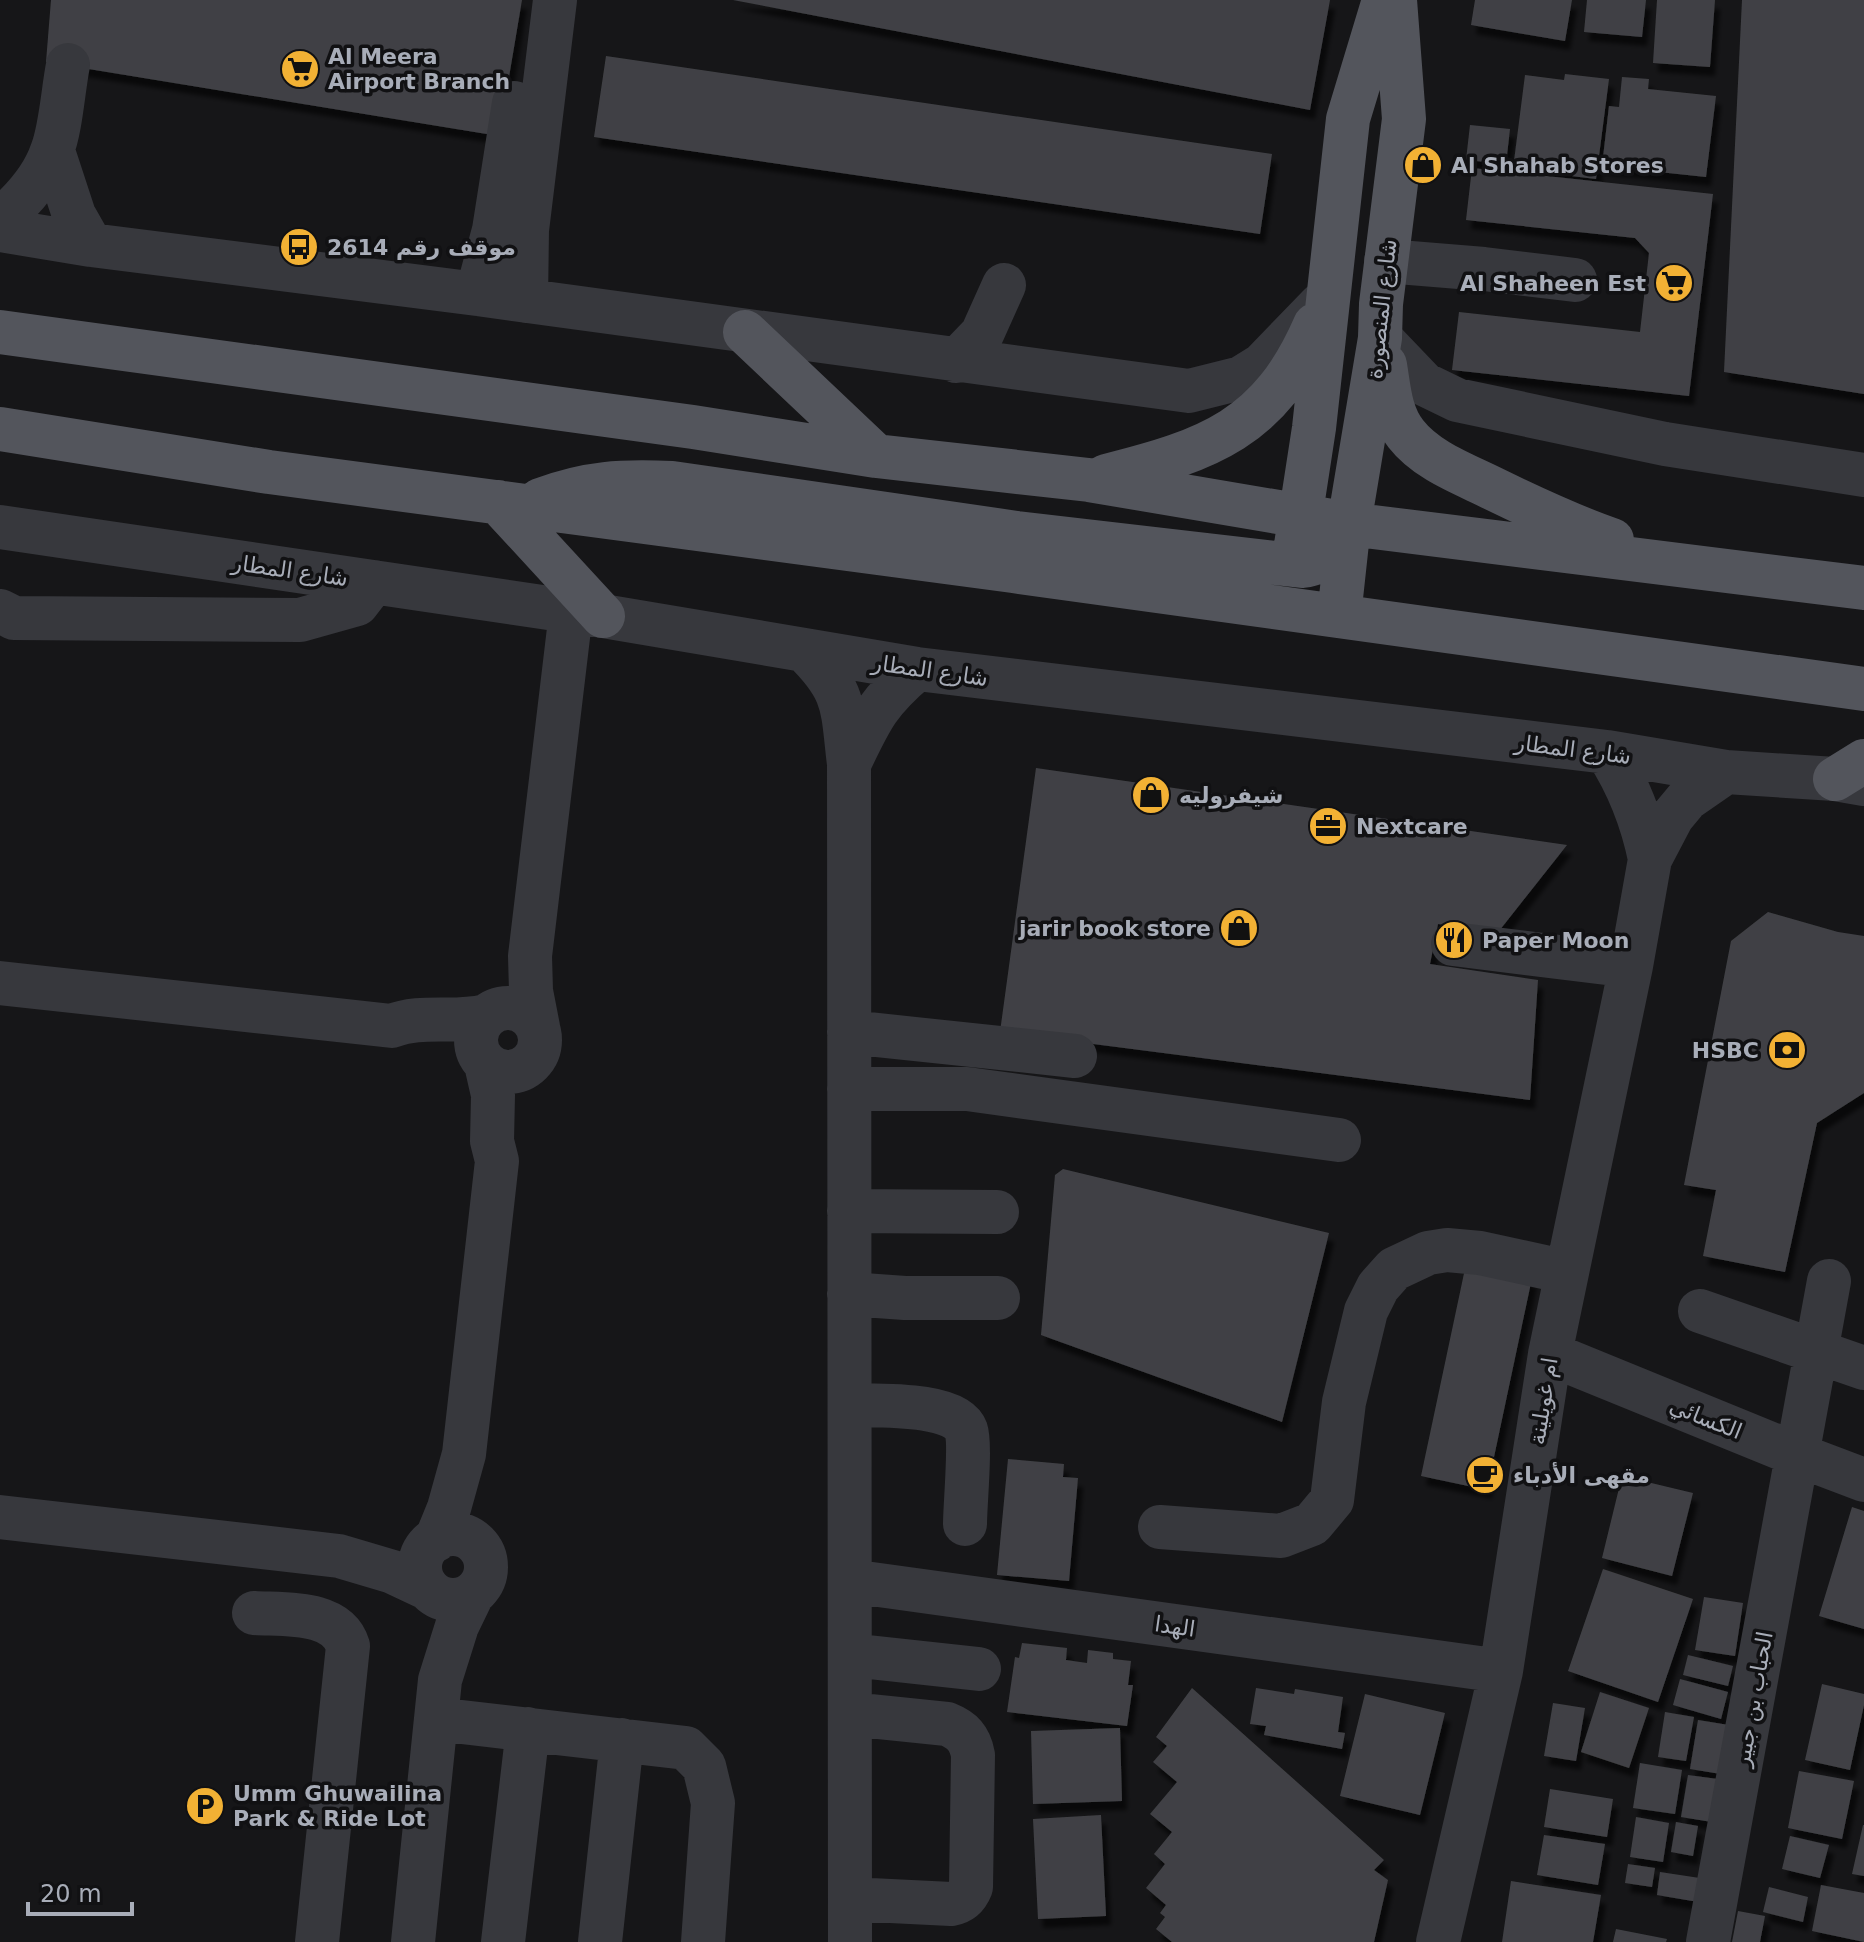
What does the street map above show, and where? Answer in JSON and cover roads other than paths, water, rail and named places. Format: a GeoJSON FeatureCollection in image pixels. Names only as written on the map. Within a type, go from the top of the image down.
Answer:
{"type":"FeatureCollection","features":[{"type":"Feature","properties":{"kind":"main road"},"geometry":{"type":"LineString","coordinates":[[1286,609],[1314,428],[1348,119],[1384,0]]}},
{"type":"Feature","properties":{"kind":"main road","name":"شارع المنصورة"},"geometry":{"type":"LineString","coordinates":[[1339,616],[1349,524],[1380,338],[1386,261],[1404,119],[1395,0]]}},
{"type":"Feature","properties":{"kind":"main road"},"geometry":{"type":"LineString","coordinates":[[1089,480],[1194,451],[1238,427],[1288,377],[1301,359],[1328,297]]}},
{"type":"Feature","properties":{"kind":"main road"},"geometry":{"type":"LineString","coordinates":[[0,332],[693,427],[876,456],[1089,480],[1349,524],[1864,588]]}},
{"type":"Feature","properties":{"kind":"main road"},"geometry":{"type":"LineString","coordinates":[[745,332],[876,456]]}},
{"type":"Feature","properties":{"kind":"main road"},"geometry":{"type":"LineString","coordinates":[[1380,338],[1392,408],[1406,435],[1433,458],[1569,525],[1679,564]]}},
{"type":"Feature","properties":{"kind":"main road"},"geometry":{"type":"LineString","coordinates":[[0,429],[269,472],[1864,689]]}},
{"type":"Feature","properties":{"kind":"main road"},"geometry":{"type":"LineString","coordinates":[[512,504],[573,488],[622,481],[672,483],[1017,533],[1293,565],[1307,565],[1328,556],[1342,541],[1349,524]]}},
{"type":"Feature","properties":{"kind":"main road"},"geometry":{"type":"LineString","coordinates":[[512,504],[574,612]]}},
{"type":"Feature","properties":{"kind":"street"},"geometry":{"type":"LineString","coordinates":[[477,294],[494,230],[541,9]]}},
{"type":"Feature","properties":{"kind":"street"},"geometry":{"type":"LineString","coordinates":[[526,301],[527,230],[541,9]]}},
{"type":"Feature","properties":{"kind":"street"},"geometry":{"type":"LineString","coordinates":[[0,220],[16,206],[36,180],[53,151],[68,65]]}},
{"type":"Feature","properties":{"kind":"street"},"geometry":{"type":"LineString","coordinates":[[53,151],[74,215],[91,245]]}},
{"type":"Feature","properties":{"kind":"street"},"geometry":{"type":"LineString","coordinates":[[0,230],[91,245],[1189,391],[1241,378],[1262,365],[1328,297]]}},
{"type":"Feature","properties":{"kind":"street"},"geometry":{"type":"LineString","coordinates":[[1386,261],[1575,280]]}},
{"type":"Feature","properties":{"kind":"street"},"geometry":{"type":"LineString","coordinates":[[956,361],[982,334],[1004,285]]}},
{"type":"Feature","properties":{"kind":"street"},"geometry":{"type":"LineString","coordinates":[[1380,338],[1424,384],[1457,400],[1665,444],[1864,475]]}},
{"type":"Feature","properties":{"kind":"street","name":"شارع المطار"},"geometry":{"type":"LineString","coordinates":[[0,527],[574,612],[917,669],[1607,752],[1726,772],[1854,774]]}},
{"type":"Feature","properties":{"kind":"street"},"geometry":{"type":"LineString","coordinates":[[0,611],[14,618],[300,620],[357,604],[374,582]]}},
{"type":"Feature","properties":{"kind":"street"},"geometry":{"type":"LineString","coordinates":[[497,1161],[492,1141],[493,1095],[476,1038],[498,1000],[508,970],[574,612]]}},
{"type":"Feature","properties":{"kind":"street"},"geometry":{"type":"LineString","coordinates":[[413,1942],[438,1699],[436,1623],[445,1567],[472,1530],[471,1473],[464,1454],[497,1161],[507,1141],[516,1098],[535,1044],[530,956],[574,612]]}},
{"type":"Feature","properties":{"kind":"street"},"geometry":{"type":"LineString","coordinates":[[804,650],[835,687],[845,714],[849,764],[850,1942]]}},
{"type":"Feature","properties":{"kind":"street"},"geometry":{"type":"LineString","coordinates":[[849,764],[878,706],[917,669]]}},
{"type":"Feature","properties":{"kind":"street","name":"ام غويلينة"},"geometry":{"type":"LineString","coordinates":[[1607,752],[1620,771],[1638,813],[1650,859]]}},
{"type":"Feature","properties":{"kind":"street","name":"ام غويلينة"},"geometry":{"type":"LineString","coordinates":[[1438,1942],[1501,1671],[1550,1354],[1631,966],[1650,859],[1672,817],[1687,799],[1726,772]]}},
{"type":"Feature","properties":{"kind":"street"},"geometry":{"type":"LineString","coordinates":[[1453,944],[1631,966]]}},
{"type":"Feature","properties":{"kind":"street"},"geometry":{"type":"LineString","coordinates":[[0,983],[392,1026],[414,1020],[463,1020],[488,1015],[500,1008],[523,1010],[535,1044],[523,1069],[504,1072],[467,1050],[407,1036],[392,1026]]}},
{"type":"Feature","properties":{"kind":"street"},"geometry":{"type":"LineString","coordinates":[[849,1032],[1075,1056]]}},
{"type":"Feature","properties":{"kind":"street"},"geometry":{"type":"LineString","coordinates":[[849,1089],[967,1089],[1339,1140]]}},
{"type":"Feature","properties":{"kind":"street"},"geometry":{"type":"LineString","coordinates":[[849,1211],[997,1212]]}},
{"type":"Feature","properties":{"kind":"street"},"geometry":{"type":"LineString","coordinates":[[1160,1527],[1281,1536],[1312,1524],[1332,1500],[1344,1402],[1366,1311],[1378,1287],[1394,1269],[1428,1253],[1447,1250],[1480,1253],[1567,1272]]}},
{"type":"Feature","properties":{"kind":"street","name":"الحباب بن جبير"},"geometry":{"type":"LineString","coordinates":[[1708,1942],[1829,1281]]}},
{"type":"Feature","properties":{"kind":"street"},"geometry":{"type":"LineString","coordinates":[[849,1294],[905,1298],[998,1298]]}},
{"type":"Feature","properties":{"kind":"street"},"geometry":{"type":"LineString","coordinates":[[1700,1311],[1864,1368]]}},
{"type":"Feature","properties":{"kind":"street","name":"الكسائي"},"geometry":{"type":"LineString","coordinates":[[1550,1354],[1864,1480]]}},
{"type":"Feature","properties":{"kind":"street"},"geometry":{"type":"LineString","coordinates":[[850,1405],[944,1412],[960,1420],[968,1434],[965,1524]]}},
{"type":"Feature","properties":{"kind":"street"},"geometry":{"type":"LineString","coordinates":[[0,1517],[339,1556],[393,1572],[445,1567]]}},
{"type":"Feature","properties":{"kind":"street","name":"الهدا"},"geometry":{"type":"LineString","coordinates":[[850,1581],[1501,1671]]}},
{"type":"Feature","properties":{"kind":"street"},"geometry":{"type":"LineString","coordinates":[[254,1613],[326,1620],[340,1630],[348,1646],[317,1942]]}},
{"type":"Feature","properties":{"kind":"street"},"geometry":{"type":"LineString","coordinates":[[850,1655],[979,1669]]}},
{"type":"Feature","properties":{"kind":"street"},"geometry":{"type":"LineString","coordinates":[[438,1699],[528,1729],[686,1748],[704,1766],[713,1803],[703,1942]]}},
{"type":"Feature","properties":{"kind":"street"},"geometry":{"type":"LineString","coordinates":[[850,1714],[947,1724],[958,1728],[966,1736],[973,1755],[971,1887],[968,1894],[951,1904],[850,1899]]}},
{"type":"Feature","properties":{"kind":"street"},"geometry":{"type":"LineString","coordinates":[[503,1942],[528,1729]]}},
{"type":"Feature","properties":{"kind":"street"},"geometry":{"type":"LineString","coordinates":[[600,1942],[622,1740]]}},
{"type":"Feature","properties":{"kind":"place","name":"Al Meera Airport Branch"},"geometry":{"type":"Point","coordinates":[300,69]}},
{"type":"Feature","properties":{"kind":"place","name":"Al Shahab Stores"},"geometry":{"type":"Point","coordinates":[1423,165]}},
{"type":"Feature","properties":{"kind":"place","name":"موقف رقم 2614"},"geometry":{"type":"Point","coordinates":[299,247]}},
{"type":"Feature","properties":{"kind":"place","name":"Al Shaheen Est"},"geometry":{"type":"Point","coordinates":[1674,283]}},
{"type":"Feature","properties":{"kind":"place","name":"شيفروليه"},"geometry":{"type":"Point","coordinates":[1151,795]}},
{"type":"Feature","properties":{"kind":"place","name":"Nextcare"},"geometry":{"type":"Point","coordinates":[1328,826]}},
{"type":"Feature","properties":{"kind":"place","name":"jarir book store"},"geometry":{"type":"Point","coordinates":[1239,928]}},
{"type":"Feature","properties":{"kind":"place","name":"Paper Moon"},"geometry":{"type":"Point","coordinates":[1454,940]}},
{"type":"Feature","properties":{"kind":"place","name":"HSBC"},"geometry":{"type":"Point","coordinates":[1787,1050]}},
{"type":"Feature","properties":{"kind":"place","name":"مقهى الأدباء"},"geometry":{"type":"Point","coordinates":[1485,1475]}},
{"type":"Feature","properties":{"kind":"place","name":"Umm Ghuwailina Park & Ride Lot"},"geometry":{"type":"Point","coordinates":[205,1806]}}]}
